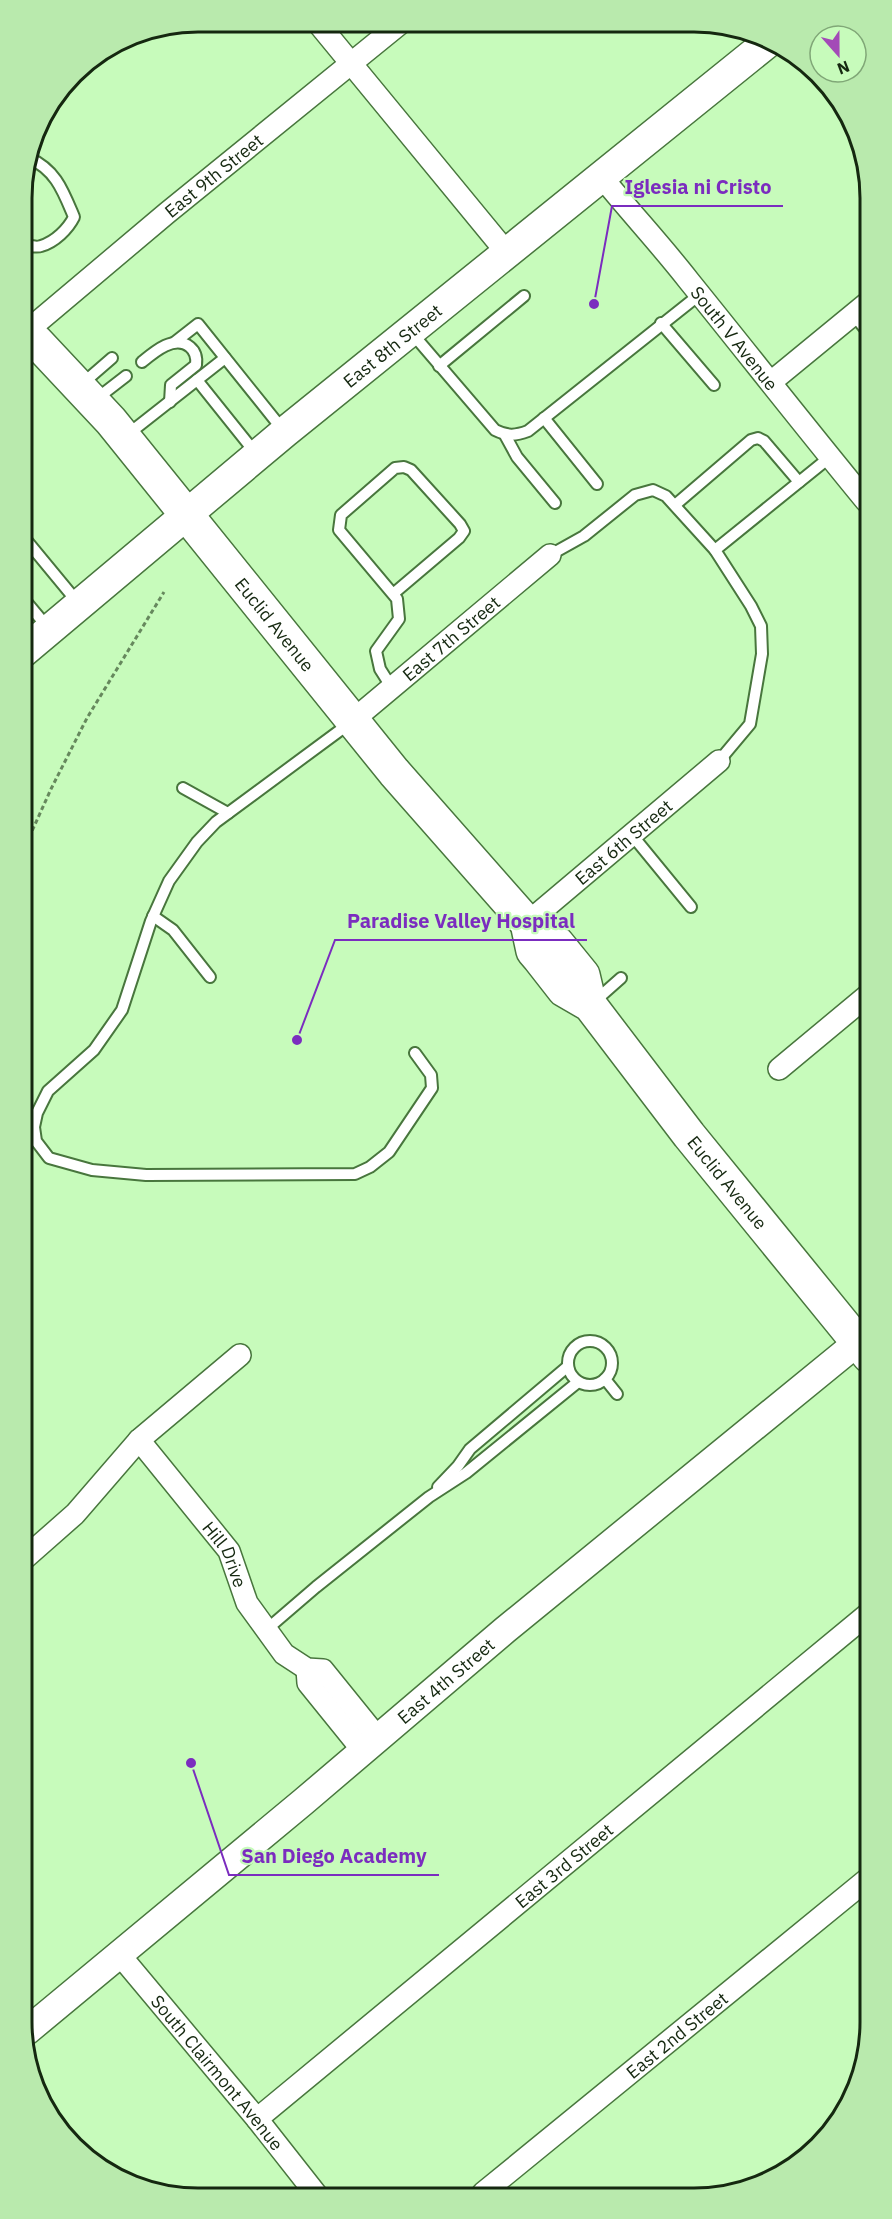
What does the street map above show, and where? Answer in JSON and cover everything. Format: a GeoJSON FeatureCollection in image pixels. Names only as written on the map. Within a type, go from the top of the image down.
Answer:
{"type":"FeatureCollection","features":[{"type":"Feature","properties":{"kind":"main road","name":"East 8th Street"},"geometry":{"type":"LineString","coordinates":[[32,644],[285,432],[762,46]]}},
{"type":"Feature","properties":{"kind":"main road","name":"Euclid Avenue"},"geometry":{"type":"LineString","coordinates":[[32,337],[86,393],[124,437],[394,772],[527,923],[533,951],[564,990],[590,1005],[689,1135],[860,1338]]}},
{"type":"Feature","properties":{"kind":"street"},"geometry":{"type":"LineString","coordinates":[[326,32],[507,253]]}},
{"type":"Feature","properties":{"kind":"street","name":"East 9th Street"},"geometry":{"type":"LineString","coordinates":[[32,323],[390,32]]}},
{"type":"Feature","properties":{"kind":"street","name":"South V Avenue"},"geometry":{"type":"LineString","coordinates":[[601,176],[860,494]]}},
{"type":"Feature","properties":{"kind":"street"},"geometry":{"type":"LineString","coordinates":[[771,382],[860,317]]}},
{"type":"Feature","properties":{"kind":"street","name":"East 7th Street"},"geometry":{"type":"LineString","coordinates":[[352,721],[550,555]]}},
{"type":"Feature","properties":{"kind":"street","name":"East 6th Street"},"geometry":{"type":"LineString","coordinates":[[527,923],[719,761]]}},
{"type":"Feature","properties":{"kind":"street"},"geometry":{"type":"LineString","coordinates":[[779,1069],[860,1002]]}},
{"type":"Feature","properties":{"kind":"street","name":"East 4th Street"},"geometry":{"type":"LineString","coordinates":[[32,2027],[504,1631],[860,1348]]}},
{"type":"Feature","properties":{"kind":"street"},"geometry":{"type":"LineString","coordinates":[[32,1553],[75,1514],[139,1440],[240,1355]]}},
{"type":"Feature","properties":{"kind":"street","name":"Hill Drive"},"geometry":{"type":"LineString","coordinates":[[139,1440],[230,1551],[247,1603],[284,1654],[308,1669],[323,1670],[370,1745]]}},
{"type":"Feature","properties":{"kind":"street","name":"East 3rd Street"},"geometry":{"type":"LineString","coordinates":[[257,2119],[860,1620]]}},
{"type":"Feature","properties":{"kind":"street","name":"East 2nd Street"},"geometry":{"type":"LineString","coordinates":[[489,2188],[860,1885]]}},
{"type":"Feature","properties":{"kind":"street","name":"South Clairmont Avenue"},"geometry":{"type":"LineString","coordinates":[[119,1954],[257,2119],[311,2188]]}},
{"type":"Feature","properties":{"kind":"lane"},"geometry":{"type":"LineString","coordinates":[[32,246],[40,247],[57,237],[74,217],[60,182],[36,161]]}},
{"type":"Feature","properties":{"kind":"lane"},"geometry":{"type":"LineString","coordinates":[[410,331],[495,430],[505,435],[516,435],[528,431],[699,295]]}},
{"type":"Feature","properties":{"kind":"lane"},"geometry":{"type":"LineString","coordinates":[[439,366],[524,296]]}},
{"type":"Feature","properties":{"kind":"lane"},"geometry":{"type":"LineString","coordinates":[[662,323],[714,386]]}},
{"type":"Feature","properties":{"kind":"lane"},"geometry":{"type":"LineString","coordinates":[[142,362],[175,342],[198,324],[285,432]]}},
{"type":"Feature","properties":{"kind":"lane"},"geometry":{"type":"LineString","coordinates":[[170,402],[171,385],[195,365],[196,358],[193,350],[185,343],[175,342]]}},
{"type":"Feature","properties":{"kind":"lane"},"geometry":{"type":"LineString","coordinates":[[86,393],[112,358]]}},
{"type":"Feature","properties":{"kind":"lane"},"geometry":{"type":"LineString","coordinates":[[124,437],[225,358]]}},
{"type":"Feature","properties":{"kind":"lane"},"geometry":{"type":"LineString","coordinates":[[86,393],[126,376]]}},
{"type":"Feature","properties":{"kind":"lane"},"geometry":{"type":"LineString","coordinates":[[197,380],[257,456]]}},
{"type":"Feature","properties":{"kind":"lane"},"geometry":{"type":"LineString","coordinates":[[544,418],[597,484]]}},
{"type":"Feature","properties":{"kind":"lane"},"geometry":{"type":"LineString","coordinates":[[505,435],[517,457],[555,503]]}},
{"type":"Feature","properties":{"kind":"lane"},"geometry":{"type":"LineString","coordinates":[[675,505],[751,440],[758,438],[764,441],[799,482]]}},
{"type":"Feature","properties":{"kind":"lane"},"geometry":{"type":"LineString","coordinates":[[715,550],[830,457]]}},
{"type":"Feature","properties":{"kind":"lane"},"geometry":{"type":"LineString","coordinates":[[392,688],[381,669],[376,651],[399,619],[397,599],[339,530],[339,521],[341,515],[395,468],[404,467],[411,470],[464,531],[459,538],[393,594]]}},
{"type":"Feature","properties":{"kind":"lane"},"geometry":{"type":"LineString","coordinates":[[550,555],[584,536],[635,495],[653,490],[666,496],[715,550],[751,606],[761,626],[762,654],[750,724],[719,761]]}},
{"type":"Feature","properties":{"kind":"lane"},"geometry":{"type":"LineString","coordinates":[[32,547],[79,604]]}},
{"type":"Feature","properties":{"kind":"lane"},"geometry":{"type":"LineString","coordinates":[[32,609],[49,630]]}},
{"type":"Feature","properties":{"kind":"lane"},"geometry":{"type":"LineString","coordinates":[[352,721],[216,822],[197,842],[169,881],[153,916],[122,1010],[94,1050],[48,1091],[37,1113],[34,1127],[36,1141],[49,1158],[92,1170],[146,1175],[355,1174],[370,1167],[389,1152],[432,1089],[431,1075],[415,1053]]}},
{"type":"Feature","properties":{"kind":"lane"},"geometry":{"type":"LineString","coordinates":[[183,788],[228,813]]}},
{"type":"Feature","properties":{"kind":"lane"},"geometry":{"type":"LineString","coordinates":[[632,835],[691,907]]}},
{"type":"Feature","properties":{"kind":"lane"},"geometry":{"type":"LineString","coordinates":[[153,916],[173,930],[210,977]]}},
{"type":"Feature","properties":{"kind":"lane"},"geometry":{"type":"LineString","coordinates":[[590,1005],[621,978]]}},
{"type":"Feature","properties":{"kind":"lane"},"geometry":{"type":"LineString","coordinates":[[32,1142],[36,1141]]}},
{"type":"Feature","properties":{"kind":"lane"},"geometry":{"type":"LineString","coordinates":[[429,1497],[458,1466],[470,1449],[567,1367],[569,1354],[573,1348],[586,1340],[594,1340],[607,1347],[611,1353],[612,1369],[605,1379],[594,1385],[578,1382],[567,1367]]}},
{"type":"Feature","properties":{"kind":"lane"},"geometry":{"type":"LineString","coordinates":[[605,1379],[617,1394]]}},
{"type":"Feature","properties":{"kind":"lane"},"geometry":{"type":"LineString","coordinates":[[266,1630],[429,1497],[466,1473],[578,1382]]}},
{"type":"Feature","properties":{"kind":"path"},"geometry":{"type":"LineString","coordinates":[[32,831],[87,718],[164,592]]}},
{"type":"Feature","properties":{"kind":"place","name":"Iglesia ni Cristo"},"geometry":{"type":"Point","coordinates":[594,304]}},
{"type":"Feature","properties":{"kind":"place","name":"Paradise Valley Hospital"},"geometry":{"type":"Point","coordinates":[297,1040]}},
{"type":"Feature","properties":{"kind":"place","name":"San Diego Academy"},"geometry":{"type":"Point","coordinates":[191,1763]}}]}
